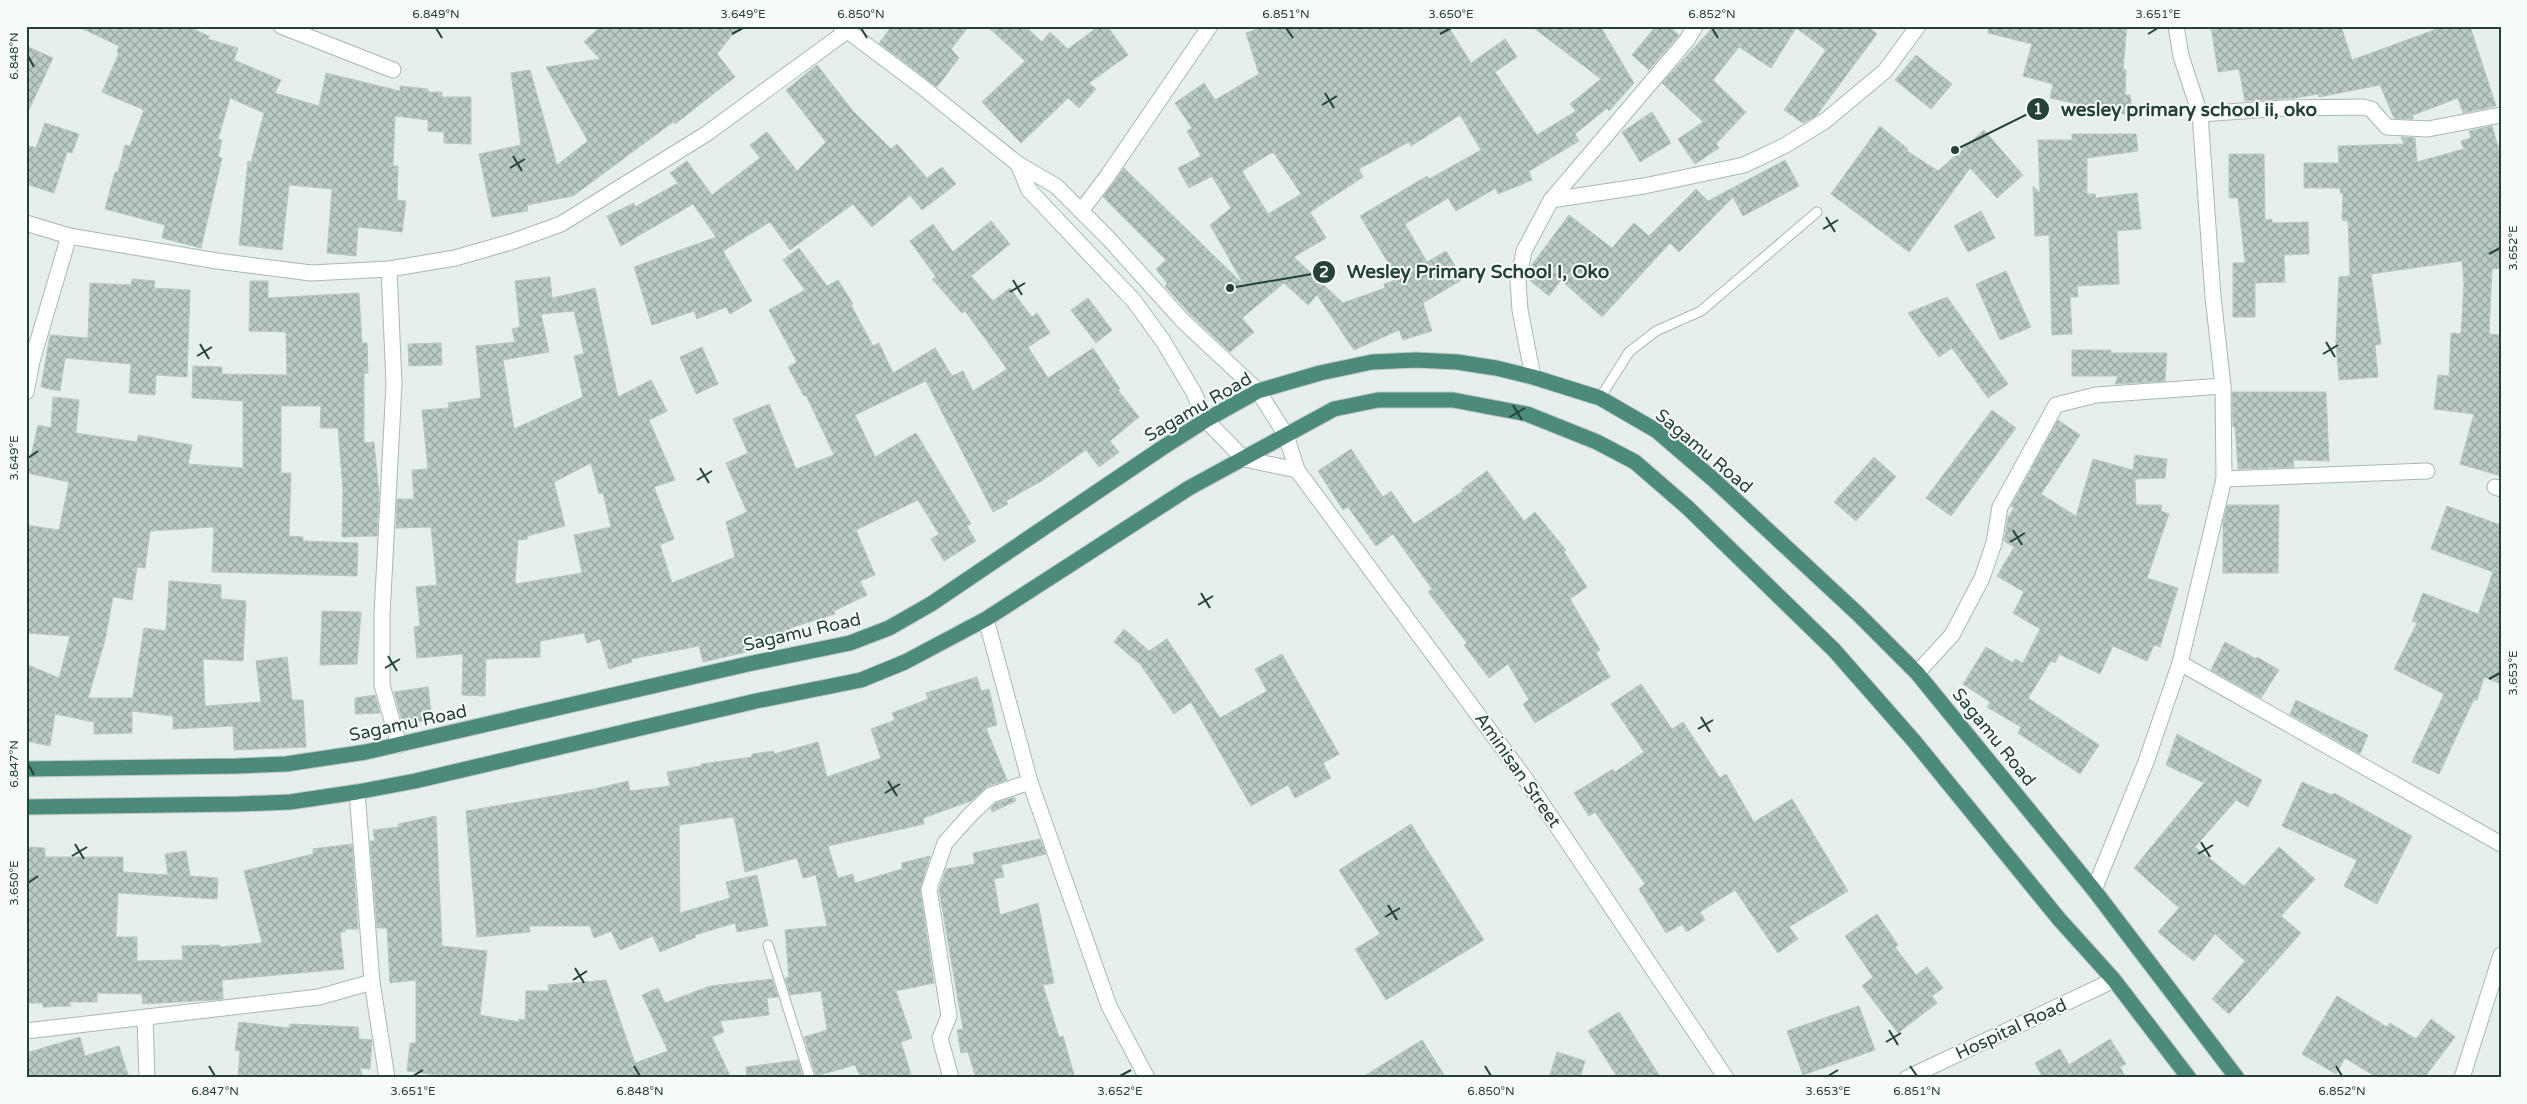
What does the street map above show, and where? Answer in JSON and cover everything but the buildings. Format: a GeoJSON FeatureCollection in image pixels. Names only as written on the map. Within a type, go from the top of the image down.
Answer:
{"type":"FeatureCollection","features":[{"type":"Feature","properties":{"kind":"highway","name":"Sagamu Road"},"geometry":{"type":"LineString","coordinates":[[26,769],[286,764],[400,746],[748,664],[850,643],[890,628],[970,579],[1206,420],[1258,391],[1320,373],[1372,362],[1416,360],[1457,362],[1496,368],[1533,377],[1600,398],[1657,431],[1858,614],[1916,673],[2094,890],[2237,1078]]}},
{"type":"Feature","properties":{"kind":"highway"},"geometry":{"type":"LineString","coordinates":[[26,807],[290,802],[357,792],[415,781],[756,701],[861,680],[905,662],[986,619],[1188,488],[1334,409],[1378,400],[1417,398],[1453,400],[1527,414],[1565,427],[1636,462],[1688,508],[1834,650],[1914,741],[2059,919],[2114,980],[2189,1078]]}},
{"type":"Feature","properties":{"kind":"street"},"geometry":{"type":"LineString","coordinates":[[281,26],[392,70]]}},
{"type":"Feature","properties":{"kind":"street"},"geometry":{"type":"LineString","coordinates":[[1081,210],[1106,178],[1210,26]]}},
{"type":"Feature","properties":{"kind":"street"},"geometry":{"type":"LineString","coordinates":[[1533,377],[1520,310],[1518,281],[1524,251],[1551,200],[1687,40],[1695,26]]}},
{"type":"Feature","properties":{"kind":"street"},"geometry":{"type":"LineString","coordinates":[[1551,200],[1644,186],[1744,166],[1784,146],[1825,121],[1885,71],[1918,26]]}},
{"type":"Feature","properties":{"kind":"street"},"geometry":{"type":"LineString","coordinates":[[2094,890],[2146,762],[2180,663],[2224,479],[2223,386],[2213,297],[2200,114],[2181,56],[2176,26]]}},
{"type":"Feature","properties":{"kind":"street"},"geometry":{"type":"LineString","coordinates":[[26,223],[69,236],[217,261],[311,273],[389,269],[455,258],[512,242],[561,224],[706,134],[844,28]]}},
{"type":"Feature","properties":{"kind":"street","name":"Aminisan Street"},"geometry":{"type":"LineString","coordinates":[[844,28],[921,86],[1018,164],[1056,186],[1081,210],[1182,321],[1258,391],[1286,435],[1297,470],[1524,777],[1726,1078]]}},
{"type":"Feature","properties":{"kind":"street"},"geometry":{"type":"LineString","coordinates":[[2200,114],[2284,108],[2363,107],[2371,109],[2387,127],[2428,129],[2501,115]]}},
{"type":"Feature","properties":{"kind":"street"},"geometry":{"type":"LineString","coordinates":[[1018,164],[1029,190],[1144,314],[1163,341],[1193,391],[1206,420],[1244,459],[1297,470]]}},
{"type":"Feature","properties":{"kind":"street"},"geometry":{"type":"LineString","coordinates":[[26,392],[32,361],[69,236]]}},
{"type":"Feature","properties":{"kind":"street"},"geometry":{"type":"LineString","coordinates":[[389,269],[394,384],[383,595],[382,685],[400,746]]}},
{"type":"Feature","properties":{"kind":"street"},"geometry":{"type":"LineString","coordinates":[[1916,673],[1952,635],[1982,578],[1994,543],[2000,507],[2056,405],[2096,395],[2223,386]]}},
{"type":"Feature","properties":{"kind":"street"},"geometry":{"type":"LineString","coordinates":[[2224,479],[2427,471]]}},
{"type":"Feature","properties":{"kind":"street"},"geometry":{"type":"LineString","coordinates":[[986,619],[1030,782],[1109,1006],[1147,1078]]}},
{"type":"Feature","properties":{"kind":"street"},"geometry":{"type":"LineString","coordinates":[[2180,663],[2501,844]]}},
{"type":"Feature","properties":{"kind":"street"},"geometry":{"type":"LineString","coordinates":[[951,1078],[940,1038],[949,1016],[929,889],[945,843],[971,814],[991,795],[1030,782]]}},
{"type":"Feature","properties":{"kind":"street"},"geometry":{"type":"LineString","coordinates":[[357,792],[372,982],[387,1078]]}},
{"type":"Feature","properties":{"kind":"street"},"geometry":{"type":"LineString","coordinates":[[2462,1078],[2501,955]]}},
{"type":"Feature","properties":{"kind":"street","name":"Hospital Road"},"geometry":{"type":"LineString","coordinates":[[1907,1078],[2114,980]]}},
{"type":"Feature","properties":{"kind":"street"},"geometry":{"type":"LineString","coordinates":[[26,1031],[319,997],[372,982]]}},
{"type":"Feature","properties":{"kind":"street"},"geometry":{"type":"LineString","coordinates":[[145,1017],[147,1078]]}},
{"type":"Feature","properties":{"kind":"lane"},"geometry":{"type":"LineString","coordinates":[[1600,398],[1629,352],[1656,331],[1701,311],[1817,212]]}},
{"type":"Feature","properties":{"kind":"lane"},"geometry":{"type":"LineString","coordinates":[[768,945],[810,1078]]}},
{"type":"Feature","properties":{"kind":"place","name":"wesley primary school ii, oko"},"geometry":{"type":"Point","coordinates":[1955,150]}},
{"type":"Feature","properties":{"kind":"place","name":"Wesley Primary School I, Oko"},"geometry":{"type":"Point","coordinates":[1230,288]}}]}
